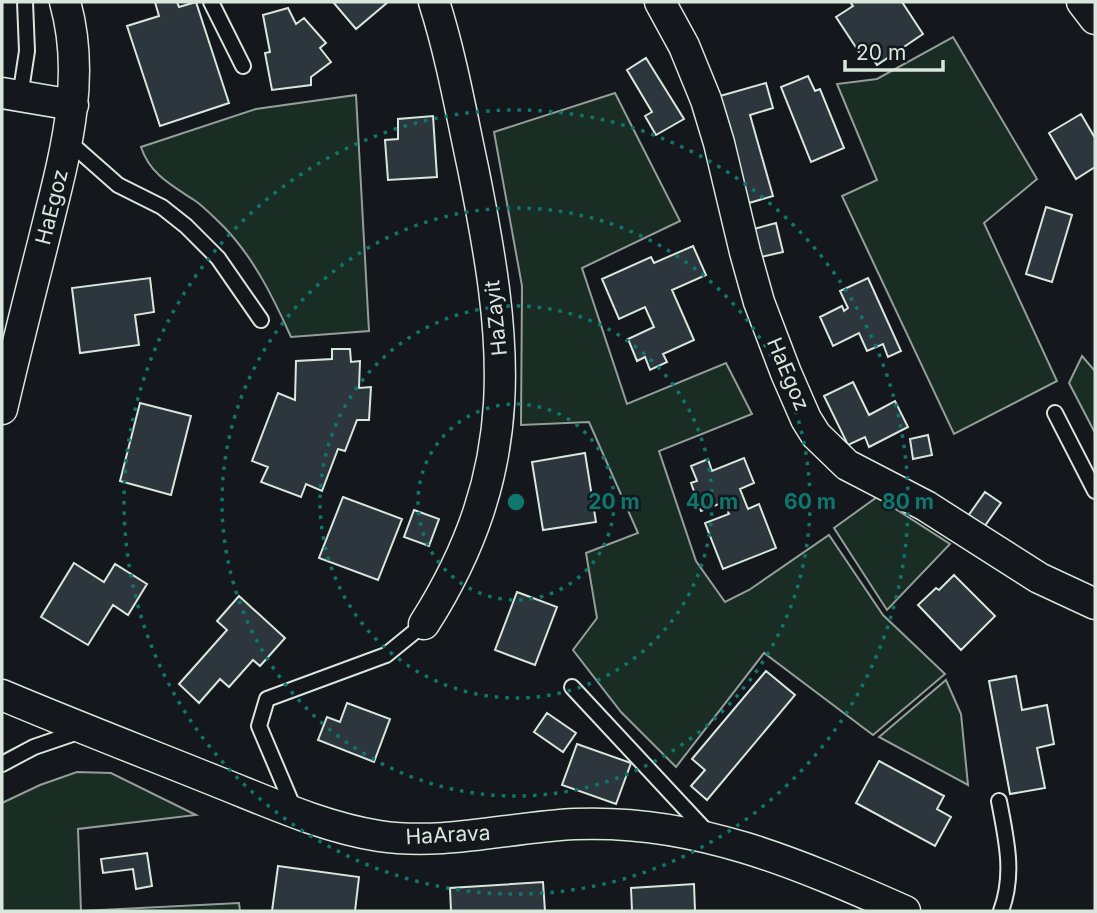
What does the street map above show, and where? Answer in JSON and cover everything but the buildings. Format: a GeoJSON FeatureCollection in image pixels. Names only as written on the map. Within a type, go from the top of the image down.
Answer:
{"type":"FeatureCollection","features":[{"type":"Feature","properties":{"kind":"street","name":"HaEgoz"},"geometry":{"type":"LineString","coordinates":[[2,409],[67,140],[73,105],[74,42],[65,2]]}},
{"type":"Feature","properties":{"kind":"street","name":"HaZayit"},"geometry":{"type":"LineString","coordinates":[[424,624],[462,558],[482,508],[495,450],[501,385],[498,319],[485,229],[461,110],[434,2]]}},
{"type":"Feature","properties":{"kind":"street","name":"HaEgoz"},"geometry":{"type":"LineString","coordinates":[[660,2],[684,46],[706,100],[759,302],[786,373],[816,435],[847,464],[926,506],[1040,578],[1095,604]]}},
{"type":"Feature","properties":{"kind":"street"},"geometry":{"type":"LineString","coordinates":[[1082,2],[1095,19]]}},
{"type":"Feature","properties":{"kind":"street"},"geometry":{"type":"LineString","coordinates":[[11,95],[73,105]]}},
{"type":"Feature","properties":{"kind":"street","name":"HaArava"},"geometry":{"type":"LineString","coordinates":[[2,695],[296,812],[348,829],[408,839],[433,839],[573,824],[670,829],[712,837],[791,862],[905,911]]}},
{"type":"Feature","properties":{"kind":"lane"},"geometry":{"type":"LineString","coordinates":[[11,95],[27,51],[25,2]]}},
{"type":"Feature","properties":{"kind":"lane"},"geometry":{"type":"LineString","coordinates":[[211,2],[243,66]]}},
{"type":"Feature","properties":{"kind":"lane"},"geometry":{"type":"LineString","coordinates":[[67,140],[118,185],[162,207],[186,226],[218,258],[261,320]]}},
{"type":"Feature","properties":{"kind":"lane"},"geometry":{"type":"LineString","coordinates":[[1055,413],[1095,491]]}},
{"type":"Feature","properties":{"kind":"lane"},"geometry":{"type":"LineString","coordinates":[[296,812],[259,726],[267,699],[386,655],[424,624]]}},
{"type":"Feature","properties":{"kind":"lane"},"geometry":{"type":"LineString","coordinates":[[572,687],[712,837]]}},
{"type":"Feature","properties":{"kind":"lane"},"geometry":{"type":"LineString","coordinates":[[2,764],[34,747],[86,730]]}},
{"type":"Feature","properties":{"kind":"lane"},"geometry":{"type":"LineString","coordinates":[[999,801],[1009,857],[1008,894],[1001,911]]}},
{"type":"Feature","properties":{"kind":"green space"},"geometry":{"type":"Polygon","coordinates":[[[953,37],[1037,179],[984,223],[1057,381],[954,434],[842,196],[877,180],[837,84],[877,79],[953,37]]]}},
{"type":"Feature","properties":{"kind":"green space"},"geometry":{"type":"Polygon","coordinates":[[[615,93],[680,221],[582,268],[627,404],[726,363],[752,414],[659,451],[696,561],[725,602],[749,590],[829,535],[883,615],[945,674],[873,735],[764,653],[676,767],[621,712],[573,650],[597,618],[586,553],[638,533],[589,422],[521,425],[522,286],[494,132],[615,93]]]}},
{"type":"Feature","properties":{"kind":"green space"},"geometry":{"type":"Polygon","coordinates":[[[356,95],[369,331],[291,337],[262,279],[235,239],[200,205],[156,172],[141,147],[256,109],[356,95]]]}},
{"type":"Feature","properties":{"kind":"green space"},"geometry":{"type":"Polygon","coordinates":[[[1082,356],[1095,371],[1095,433],[1069,383],[1082,356]]]}},
{"type":"Feature","properties":{"kind":"green space"},"geometry":{"type":"Polygon","coordinates":[[[877,497],[950,544],[887,610],[834,528],[877,497]]]}},
{"type":"Feature","properties":{"kind":"green space"},"geometry":{"type":"Polygon","coordinates":[[[946,680],[961,714],[968,785],[879,737],[946,680]]]}},
{"type":"Feature","properties":{"kind":"green space"},"geometry":{"type":"Polygon","coordinates":[[[77,772],[111,773],[196,815],[78,829],[81,911],[2,911],[2,803],[40,785],[77,772]]]}},
{"type":"Feature","properties":{"kind":"green space"},"geometry":{"type":"Polygon","coordinates":[[[239,903],[240,911],[81,911],[239,903]]]}}]}
